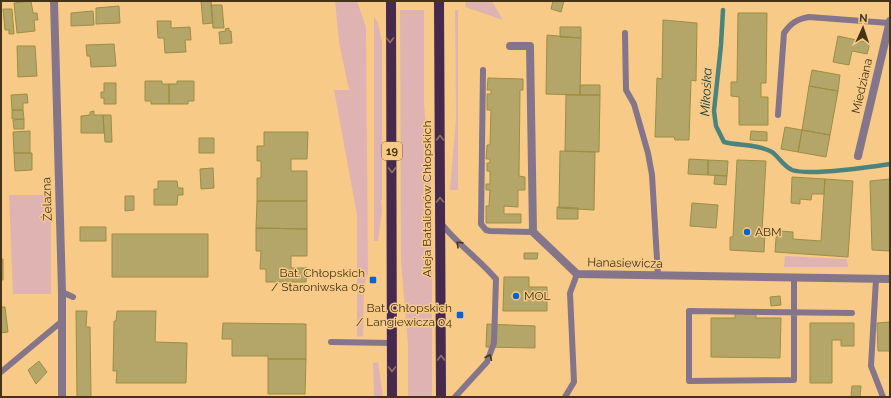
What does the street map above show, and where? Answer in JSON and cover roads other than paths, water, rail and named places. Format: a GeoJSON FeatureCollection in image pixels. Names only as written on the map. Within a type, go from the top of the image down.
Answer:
{"type":"FeatureCollection","features":[{"type":"Feature","properties":{"kind":"main road","name":"19"},"geometry":{"type":"LineString","coordinates":[[390,1],[392,397]]}},
{"type":"Feature","properties":{"kind":"main road","name":"Aleja Batalionów Chłopskich"},"geometry":{"type":"LineString","coordinates":[[439,1],[441,397]]}},
{"type":"Feature","properties":{"kind":"street","name":"Żelazna"},"geometry":{"type":"LineString","coordinates":[[54,1],[62,292],[62,397]]}},
{"type":"Feature","properties":{"kind":"street","name":"Miedziana"},"geometry":{"type":"LineString","coordinates":[[858,156],[890,22]]}},
{"type":"Feature","properties":{"kind":"street"},"geometry":{"type":"LineString","coordinates":[[510,46],[530,46],[533,232]]}},
{"type":"Feature","properties":{"kind":"street","name":"Hanasiewicza"},"geometry":{"type":"LineString","coordinates":[[533,232],[577,274],[614,272],[658,276],[890,279]]}},
{"type":"Feature","properties":{"kind":"lane"},"geometry":{"type":"LineString","coordinates":[[778,115],[784,33],[789,25],[798,19],[809,17],[890,22]]}},
{"type":"Feature","properties":{"kind":"lane"},"geometry":{"type":"LineString","coordinates":[[625,33],[626,90],[636,110],[648,153],[652,175],[658,276]]}},
{"type":"Feature","properties":{"kind":"lane"},"geometry":{"type":"LineString","coordinates":[[483,70],[481,224],[486,230],[490,231],[533,232]]}},
{"type":"Feature","properties":{"kind":"lane"},"geometry":{"type":"LineString","coordinates":[[441,224],[461,246],[482,262],[496,279],[494,343],[487,362],[455,397]]}},
{"type":"Feature","properties":{"kind":"lane"},"geometry":{"type":"LineString","coordinates":[[565,397],[574,382],[570,293],[577,274]]}},
{"type":"Feature","properties":{"kind":"lane"},"geometry":{"type":"LineString","coordinates":[[794,278],[794,312],[794,380],[689,381],[689,311],[794,312],[852,313]]}},
{"type":"Feature","properties":{"kind":"lane"},"geometry":{"type":"LineString","coordinates":[[876,278],[871,366],[883,397]]}},
{"type":"Feature","properties":{"kind":"lane"},"geometry":{"type":"LineString","coordinates":[[62,292],[73,297]]}},
{"type":"Feature","properties":{"kind":"lane"},"geometry":{"type":"LineString","coordinates":[[1,372],[61,322]]}},
{"type":"Feature","properties":{"kind":"lane"},"geometry":{"type":"LineString","coordinates":[[331,342],[392,343]]}},
{"type":"Feature","properties":{"kind":"waterway","name":"Mikośka"},"geometry":{"type":"LineString","coordinates":[[723,10],[714,111],[716,126],[724,142],[767,149],[789,168],[800,172],[825,172],[890,164]]}},
{"type":"Feature","properties":{"kind":"place","name":"ABM"},"geometry":{"type":"Point","coordinates":[747,232]}},
{"type":"Feature","properties":{"kind":"place","name":"Bat. Chłopskich / Staroniwska 05"},"geometry":{"type":"Point","coordinates":[373,280]}},
{"type":"Feature","properties":{"kind":"place","name":"MOL"},"geometry":{"type":"Point","coordinates":[516,296]}},
{"type":"Feature","properties":{"kind":"place","name":"Bat. Chłopskich / Langiewicza 04"},"geometry":{"type":"Point","coordinates":[460,315]}}]}
